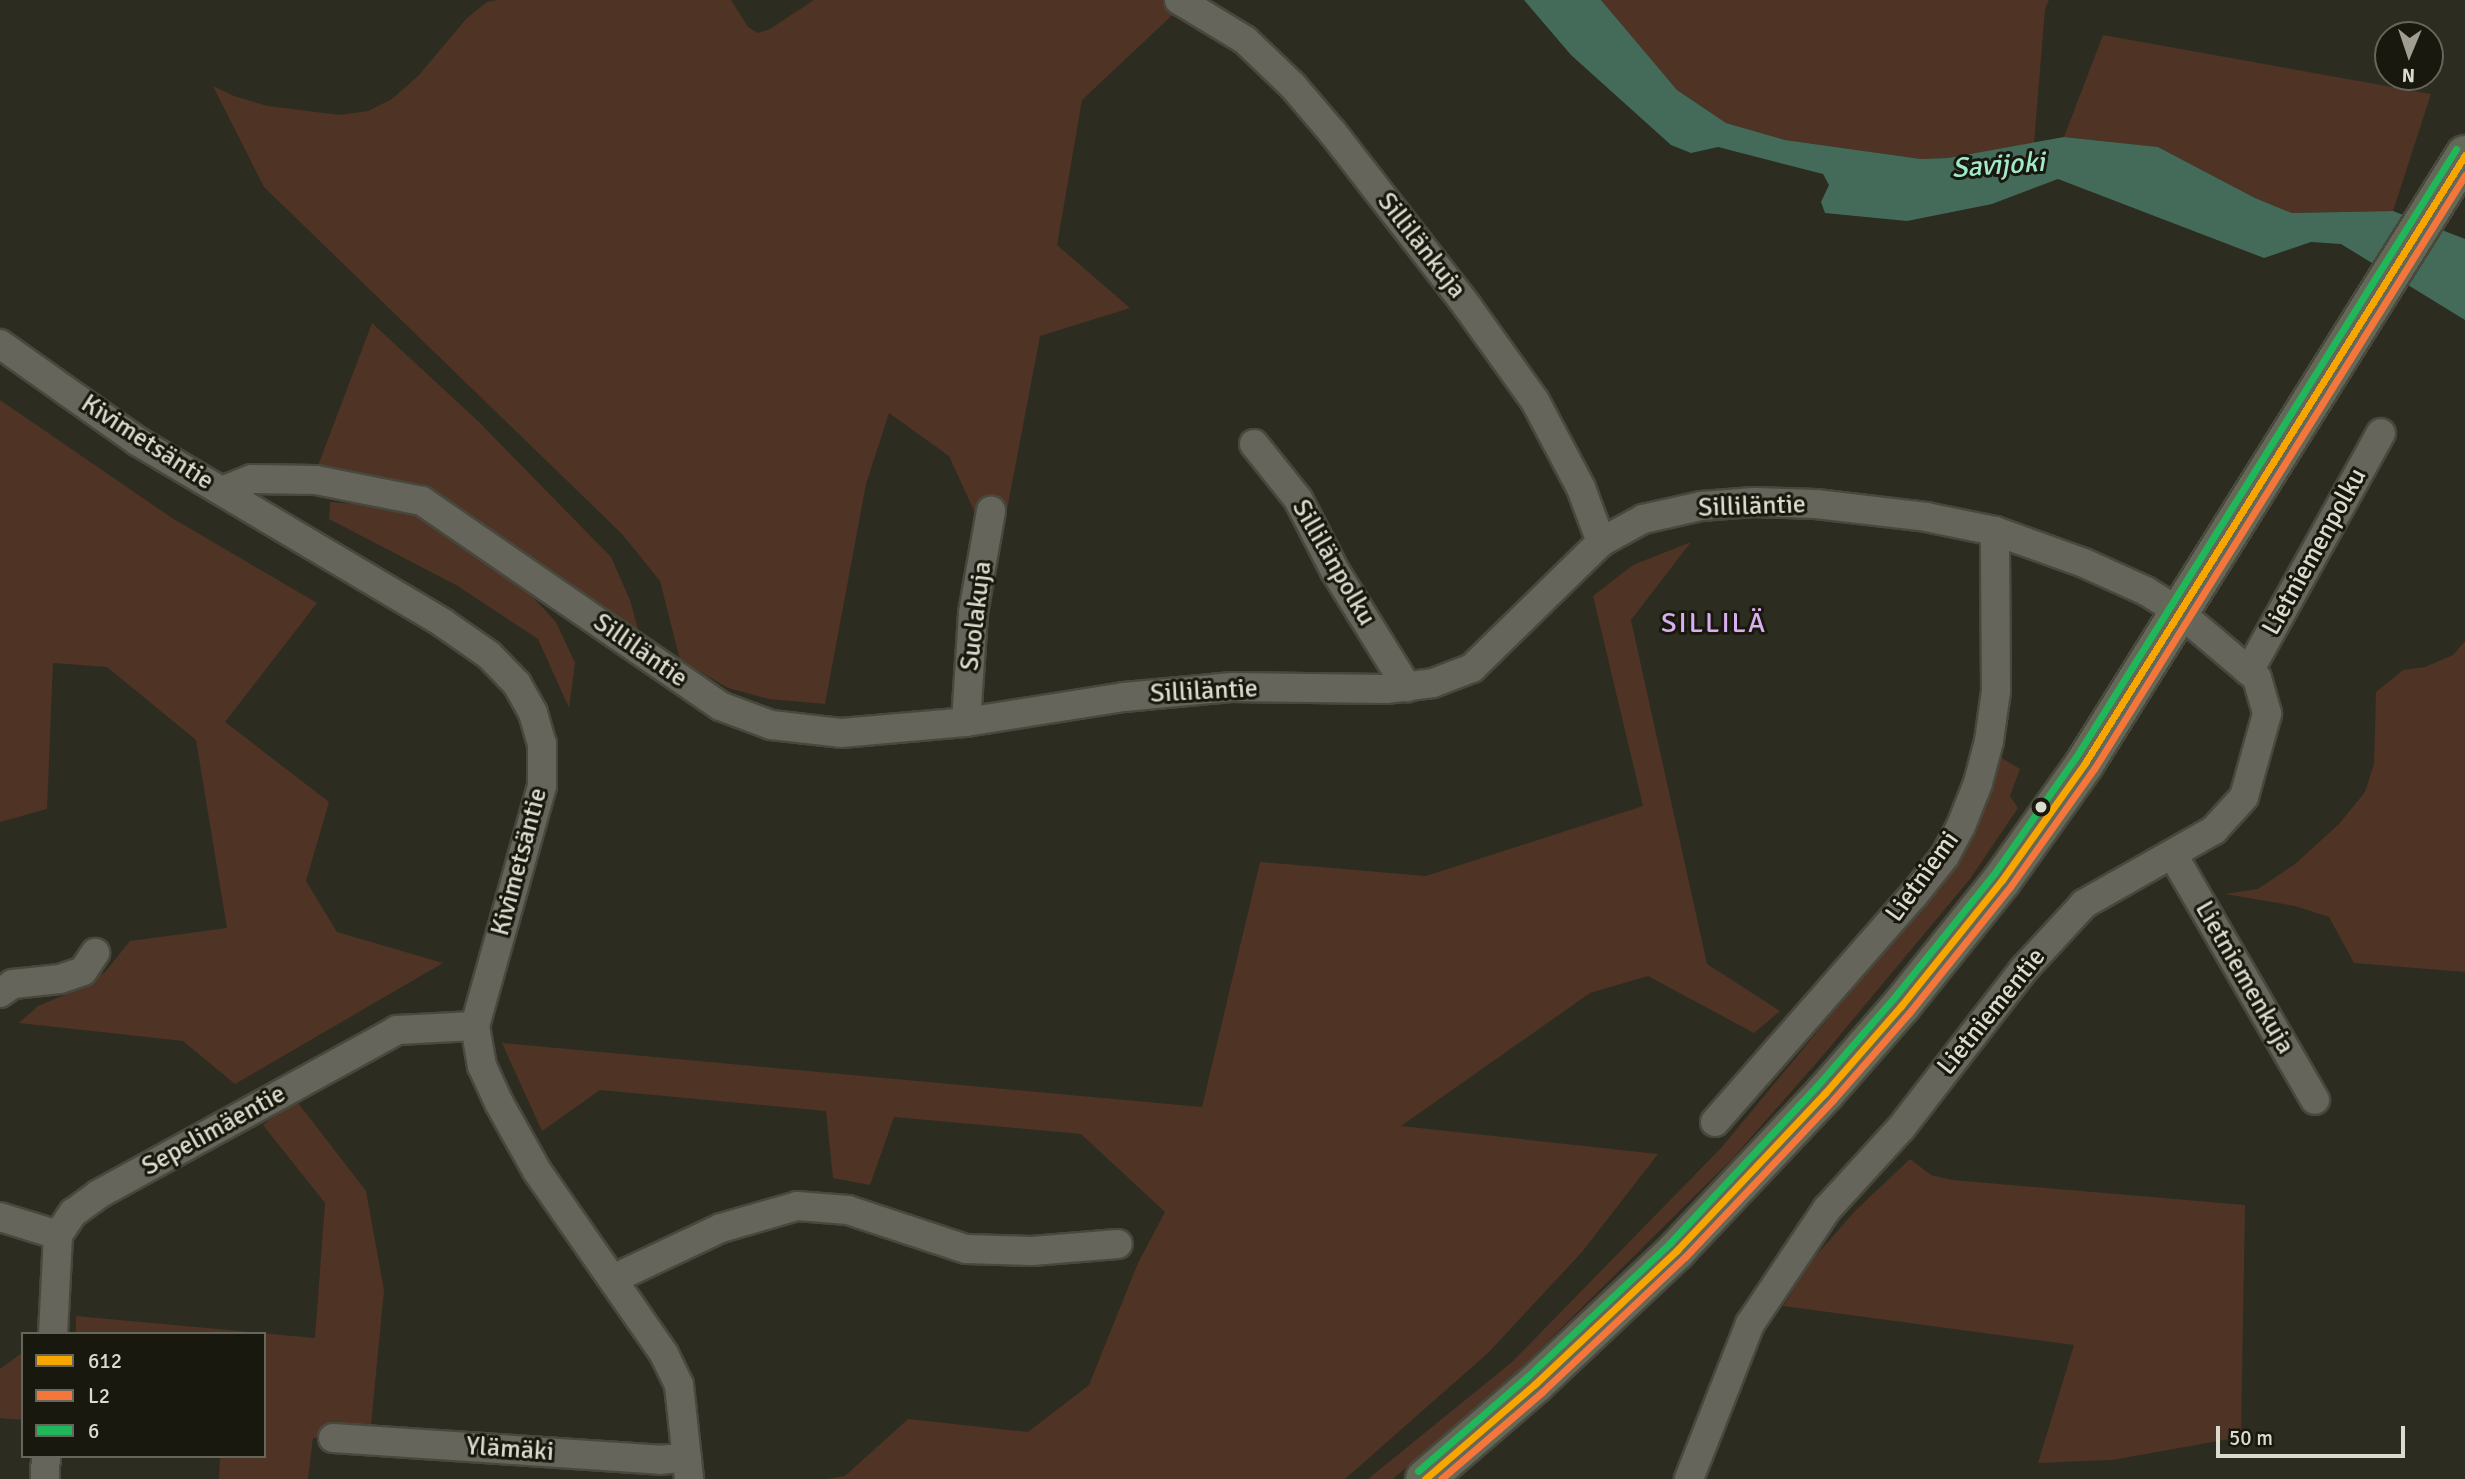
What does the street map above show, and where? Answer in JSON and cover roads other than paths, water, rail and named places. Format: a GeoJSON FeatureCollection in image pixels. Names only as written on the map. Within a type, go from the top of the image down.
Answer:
{"type":"FeatureCollection","features":[{"type":"Feature","properties":{"kind":"highway"},"geometry":{"type":"LineString","coordinates":[[1425,1479],[1535,1384],[1677,1250],[1825,1093],[1901,1006],[2002,880],[2085,763],[2462,160]]}},
{"type":"Feature","properties":{"kind":"street","name":"Sillilänkuja"},"geometry":{"type":"LineString","coordinates":[[1179,0],[1245,40],[1293,86],[1333,132],[1467,306],[1535,401],[1581,488],[1601,542]]}},
{"type":"Feature","properties":{"kind":"street","name":"Kivimetsäntie"},"geometry":{"type":"LineString","coordinates":[[0,344],[137,441],[462,636],[489,655],[517,684],[533,713],[542,744],[542,786],[475,1026],[482,1066],[499,1103],[537,1171],[664,1354],[679,1385],[688,1468]]}},
{"type":"Feature","properties":{"kind":"street","name":"Lietniemenpolku"},"geometry":{"type":"LineString","coordinates":[[2249,671],[2381,433]]}},
{"type":"Feature","properties":{"kind":"street","name":"Sillilänpolku"},"geometry":{"type":"LineString","coordinates":[[1254,444],[1298,499],[1335,571],[1407,687]]}},
{"type":"Feature","properties":{"kind":"street","name":"Silliläntie"},"geometry":{"type":"LineString","coordinates":[[222,491],[252,479],[316,480],[422,502],[720,706],[771,725],[841,733],[966,722],[1124,696],[1218,688],[1407,687],[1433,683],[1472,668],[1601,542],[1643,519],[1702,506],[1754,502],[1816,505],[1926,517],[1995,531],[2084,563],[2146,591],[2179,612]]}},
{"type":"Feature","properties":{"kind":"street","name":"Suolakuja"},"geometry":{"type":"LineString","coordinates":[[966,722],[974,612],[991,511]]}},
{"type":"Feature","properties":{"kind":"street","name":"Lietniemi"},"geometry":{"type":"LineString","coordinates":[[1715,1122],[1914,895],[1945,856],[1961,826],[1989,741],[1996,691],[1995,531]]}},
{"type":"Feature","properties":{"kind":"street","name":"Lietniementie"},"geometry":{"type":"LineString","coordinates":[[1689,1479],[1750,1324],[1827,1209],[1901,1128],[2024,969],[2084,904],[2214,830],[2244,797],[2267,715],[2257,678],[2179,612]]}},
{"type":"Feature","properties":{"kind":"street","name":"Lietniemenkuja"},"geometry":{"type":"LineString","coordinates":[[2173,855],[2315,1100]]}},
{"type":"Feature","properties":{"kind":"street"},"geometry":{"type":"LineString","coordinates":[[0,993],[13,984],[60,979],[83,971],[95,954]]}},
{"type":"Feature","properties":{"kind":"street","name":"Sepelimäentie"},"geometry":{"type":"LineString","coordinates":[[58,1235],[73,1213],[99,1194],[397,1030],[475,1026]]}},
{"type":"Feature","properties":{"kind":"street"},"geometry":{"type":"LineString","coordinates":[[613,1279],[721,1228],[797,1206],[848,1210],[966,1249],[1032,1251],[1118,1244]]}},
{"type":"Feature","properties":{"kind":"street"},"geometry":{"type":"LineString","coordinates":[[0,1217],[58,1235],[53,1332]]}},
{"type":"Feature","properties":{"kind":"street","name":"Ylämäki"},"geometry":{"type":"LineString","coordinates":[[333,1438],[660,1460],[688,1468]]}},
{"type":"Feature","properties":{"kind":"street"},"geometry":{"type":"LineString","coordinates":[[45,1479],[46,1458]]}},
{"type":"Feature","properties":{"kind":"water","name":"Savijoki"},"geometry":{"type":"Polygon","coordinates":[[[1524,0],[1601,0],[1677,90],[1726,123],[1785,140],[1921,159],[1948,158],[2064,137],[2158,147],[2255,198],[2292,213],[2393,211],[2465,239],[2465,320],[2341,244],[2311,242],[2264,258],[2058,179],[1992,204],[1907,221],[1825,213],[1821,202],[1829,185],[1823,174],[1718,147],[1691,153],[1671,145],[1571,55],[1524,0]]]}},
{"type":"Feature","properties":{"kind":"district","name":"SILLILÄ"},"geometry":{"type":"Point","coordinates":[1714,623]}}]}
